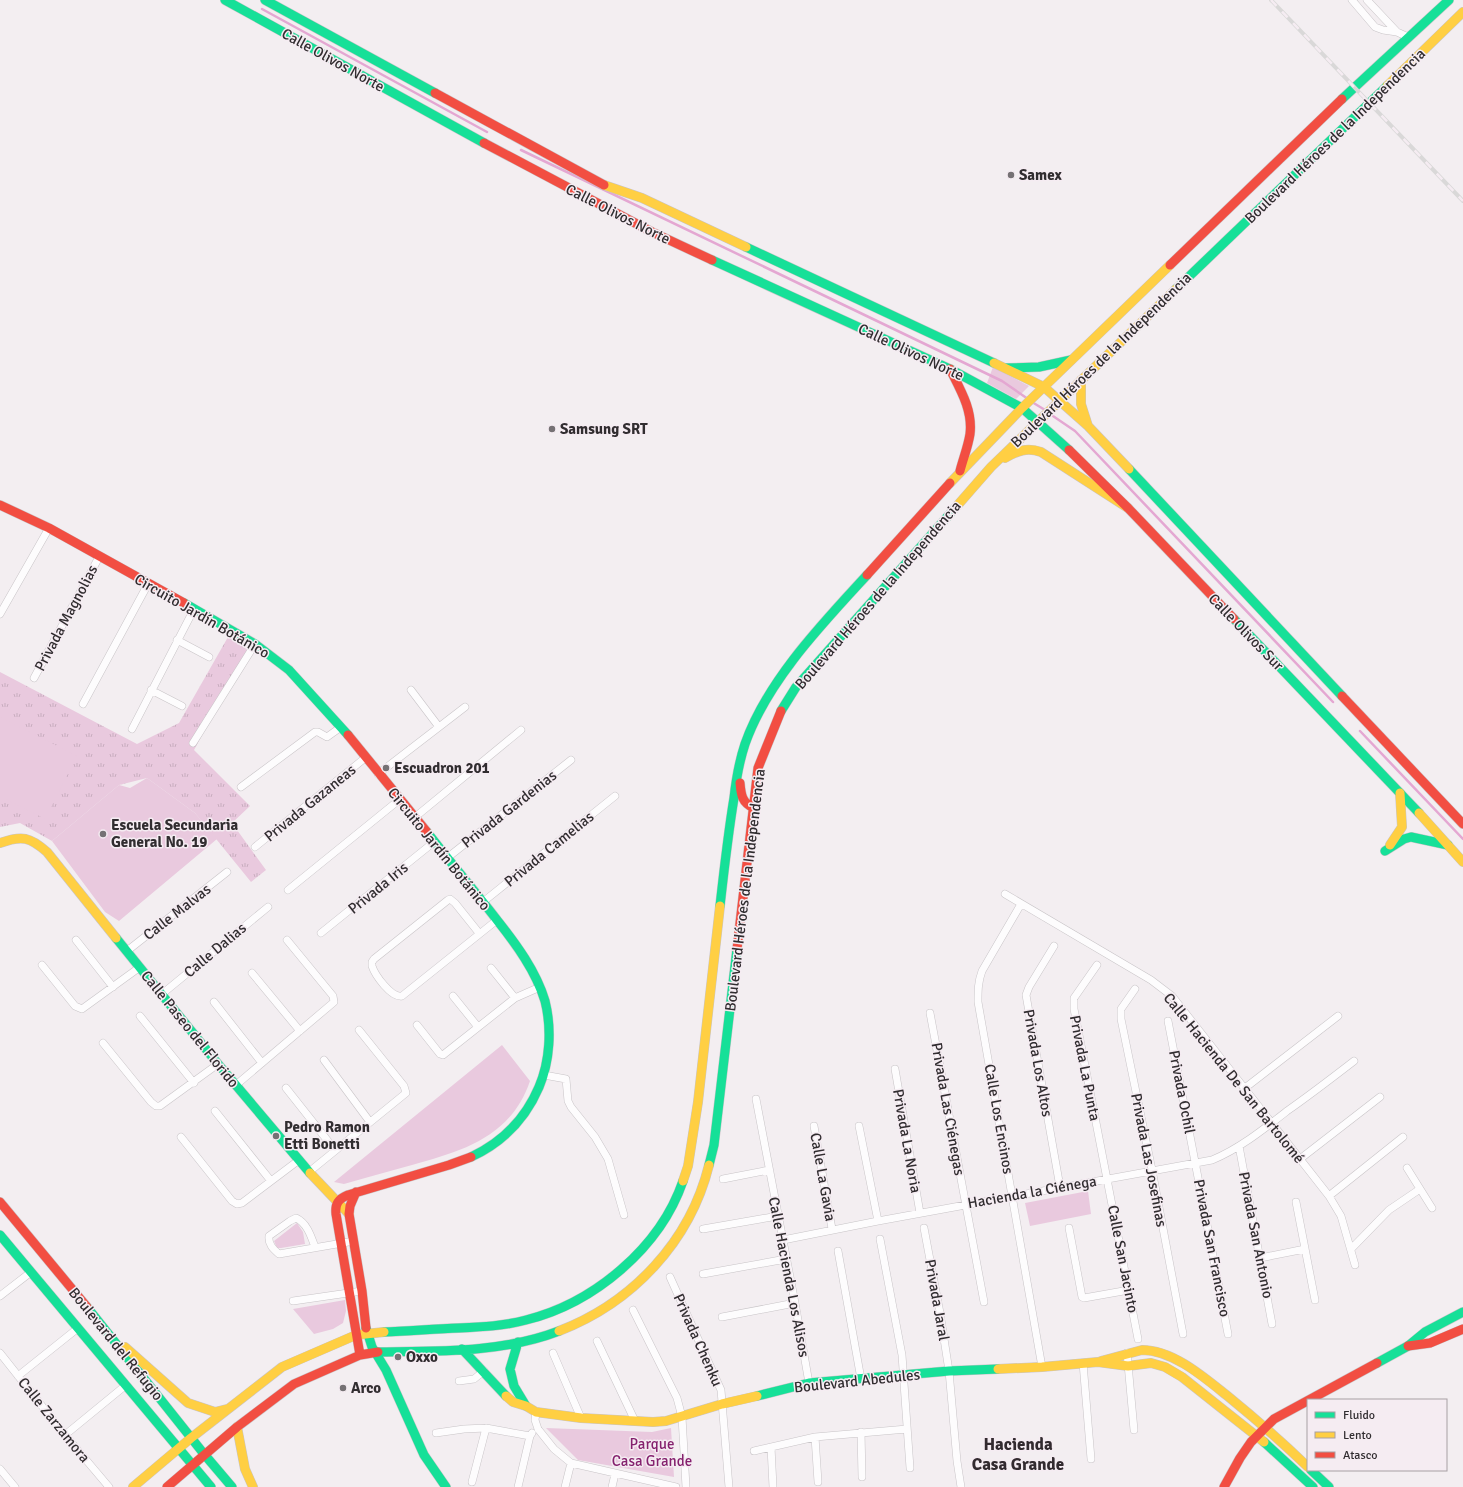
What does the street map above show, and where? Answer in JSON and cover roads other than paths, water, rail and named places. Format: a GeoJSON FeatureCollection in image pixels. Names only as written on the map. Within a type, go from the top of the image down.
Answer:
{"type":"FeatureCollection","features":[{"type":"Feature","properties":{"kind":"main road","name":"Calle Olivos Norte"},"geometry":{"type":"LineString","coordinates":[[225,0],[498,151],[668,240],[950,369],[1022,408]]}},
{"type":"Feature","properties":{"kind":"main road","name":"Calle Olivos Norte"},"geometry":{"type":"LineString","coordinates":[[265,0],[599,183],[642,198],[1044,387]]}},
{"type":"Feature","properties":{"kind":"main road","name":"Boulevard Héroes de la Independencia"},"geometry":{"type":"LineString","coordinates":[[133,1487],[227,1409],[282,1367],[356,1335],[367,1333],[499,1325],[526,1320],[552,1311],[576,1300],[600,1285],[626,1265],[646,1243],[664,1220],[678,1195],[688,1166],[730,820],[739,764],[745,744],[758,714],[768,696],[804,646],[960,472],[1022,408],[1408,37],[1449,0]]}},
{"type":"Feature","properties":{"kind":"main road","name":"Boulevard Héroes de la Independencia"},"geometry":{"type":"LineString","coordinates":[[167,1487],[237,1427],[294,1384],[360,1355],[375,1352],[462,1349],[518,1342],[548,1335],[575,1325],[604,1310],[638,1285],[658,1264],[678,1238],[699,1197],[714,1145],[758,768],[779,714],[796,687],[902,565],[991,467],[1038,420],[1345,127],[1463,12]]}},
{"type":"Feature","properties":{"kind":"main road"},"geometry":{"type":"LineString","coordinates":[[1006,368],[1021,369],[1039,367],[1072,360]]}},
{"type":"Feature","properties":{"kind":"main road"},"geometry":{"type":"LineString","coordinates":[[950,369],[962,392],[970,422],[969,438],[960,472]]}},
{"type":"Feature","properties":{"kind":"main road"},"geometry":{"type":"LineString","coordinates":[[1081,380],[1082,413],[1088,426]]}},
{"type":"Feature","properties":{"kind":"main road","name":"Calle Olivos Sur"},"geometry":{"type":"LineString","coordinates":[[1044,387],[1088,426],[1463,824]]}},
{"type":"Feature","properties":{"kind":"main road","name":"Calle Olivos Sur"},"geometry":{"type":"LineString","coordinates":[[1022,408],[1038,420],[1128,508],[1400,793],[1463,862]]}},
{"type":"Feature","properties":{"kind":"main road"},"geometry":{"type":"LineString","coordinates":[[991,467],[1016,451],[1026,448],[1036,450],[1047,455],[1128,508]]}},
{"type":"Feature","properties":{"kind":"main road","name":"Circuito Jardín Botánico"},"geometry":{"type":"LineString","coordinates":[[0,505],[49,528],[194,609],[255,644],[289,670],[341,727],[483,902],[519,949],[540,987],[545,1002],[549,1032],[549,1046],[544,1075],[534,1099],[525,1114],[513,1128],[499,1141],[486,1150],[449,1165],[343,1196],[337,1202]]}},
{"type":"Feature","properties":{"kind":"main road"},"geometry":{"type":"LineString","coordinates":[[739,764],[742,800],[748,806],[754,808]]}},
{"type":"Feature","properties":{"kind":"main road"},"geometry":{"type":"LineString","coordinates":[[1400,793],[1402,827],[1411,837]]}},
{"type":"Feature","properties":{"kind":"main road"},"geometry":{"type":"LineString","coordinates":[[1402,827],[1385,851],[1404,839],[1411,837],[1448,845]]}},
{"type":"Feature","properties":{"kind":"main road","name":"Calle Paseo del Florido"},"geometry":{"type":"LineString","coordinates":[[0,843],[12,838],[23,838],[35,841],[47,852],[218,1064],[309,1172],[349,1214]]}},
{"type":"Feature","properties":{"kind":"main road"},"geometry":{"type":"LineString","coordinates":[[356,1192],[352,1200],[349,1214],[367,1333],[375,1352],[389,1376],[424,1455],[446,1487]]}},
{"type":"Feature","properties":{"kind":"main road","name":"Boulevard del Refugio"},"geometry":{"type":"LineString","coordinates":[[0,1202],[102,1325],[191,1438],[232,1487]]}},
{"type":"Feature","properties":{"kind":"main road"},"geometry":{"type":"LineString","coordinates":[[337,1202],[336,1212],[360,1355]]}},
{"type":"Feature","properties":{"kind":"main road","name":"Boulevard del Refugio"},"geometry":{"type":"LineString","coordinates":[[0,1235],[211,1487]]}},
{"type":"Feature","properties":{"kind":"main road"},"geometry":{"type":"LineString","coordinates":[[1310,1399],[1408,1346],[1425,1332],[1463,1312]]}},
{"type":"Feature","properties":{"kind":"main road"},"geometry":{"type":"LineString","coordinates":[[102,1325],[188,1403],[215,1412],[227,1409]]}},
{"type":"Feature","properties":{"kind":"main road"},"geometry":{"type":"LineString","coordinates":[[1408,1346],[1430,1343],[1463,1329]]}},
{"type":"Feature","properties":{"kind":"main road","name":"Boulevard Abedules"},"geometry":{"type":"LineString","coordinates":[[518,1342],[509,1369],[510,1378],[526,1406]]}},
{"type":"Feature","properties":{"kind":"main road"},"geometry":{"type":"LineString","coordinates":[[462,1349],[484,1371]]}},
{"type":"Feature","properties":{"kind":"main road","name":"Boulevard Abedules"},"geometry":{"type":"LineString","coordinates":[[1098,1362],[1127,1352],[1150,1350],[1181,1362],[1198,1372],[1265,1426],[1307,1466]]}},
{"type":"Feature","properties":{"kind":"main road","name":"Boulevard Abedules"},"geometry":{"type":"LineString","coordinates":[[484,1371],[513,1402],[526,1406],[536,1412],[581,1418],[653,1422],[682,1417],[722,1404],[809,1384],[949,1371],[1042,1367],[1098,1362],[1128,1366],[1147,1363],[1165,1367],[1182,1377],[1256,1434],[1314,1487]]}},
{"type":"Feature","properties":{"kind":"main road"},"geometry":{"type":"LineString","coordinates":[[1224,1487],[1247,1446],[1256,1434],[1286,1412],[1307,1401]]}},
{"type":"Feature","properties":{"kind":"main road"},"geometry":{"type":"LineString","coordinates":[[237,1427],[245,1469],[253,1487]]}},
{"type":"Feature","properties":{"kind":"main road"},"geometry":{"type":"LineString","coordinates":[[1313,1471],[1329,1487]]}},
{"type":"Feature","properties":{"kind":"street"},"geometry":{"type":"LineString","coordinates":[[1352,0],[1375,26],[1383,30],[1397,32],[1408,37]]}},
{"type":"Feature","properties":{"kind":"street"},"geometry":{"type":"LineString","coordinates":[[1366,0],[1397,32]]}},
{"type":"Feature","properties":{"kind":"street"},"geometry":{"type":"LineString","coordinates":[[0,614],[49,528]]}},
{"type":"Feature","properties":{"kind":"street","name":"Privada Magnolias"},"geometry":{"type":"LineString","coordinates":[[34,678],[99,557]]}},
{"type":"Feature","properties":{"kind":"street"},"geometry":{"type":"LineString","coordinates":[[83,704],[148,584]]}},
{"type":"Feature","properties":{"kind":"street"},"geometry":{"type":"LineString","coordinates":[[132,729],[194,609]]}},
{"type":"Feature","properties":{"kind":"street"},"geometry":{"type":"LineString","coordinates":[[177,640],[209,657]]}},
{"type":"Feature","properties":{"kind":"street"},"geometry":{"type":"LineString","coordinates":[[193,743],[255,644]]}},
{"type":"Feature","properties":{"kind":"street"},"geometry":{"type":"LineString","coordinates":[[151,690],[182,706]]}},
{"type":"Feature","properties":{"kind":"street"},"geometry":{"type":"LineString","coordinates":[[411,690],[439,727]]}},
{"type":"Feature","properties":{"kind":"street"},"geometry":{"type":"LineString","coordinates":[[378,774],[465,707]]}},
{"type":"Feature","properties":{"kind":"street"},"geometry":{"type":"LineString","coordinates":[[242,787],[315,732],[327,737],[341,727]]}},
{"type":"Feature","properties":{"kind":"street"},"geometry":{"type":"LineString","coordinates":[[414,818],[521,730]]}},
{"type":"Feature","properties":{"kind":"street","name":"Privada Gazaneas"},"geometry":{"type":"LineString","coordinates":[[255,847],[365,758]]}},
{"type":"Feature","properties":{"kind":"street","name":"Privada Gardenias"},"geometry":{"type":"LineString","coordinates":[[447,858],[571,760]]}},
{"type":"Feature","properties":{"kind":"street","name":"Privada Camelias"},"geometry":{"type":"LineString","coordinates":[[483,902],[615,796]]}},
{"type":"Feature","properties":{"kind":"street"},"geometry":{"type":"LineString","coordinates":[[288,890],[399,800]]}},
{"type":"Feature","properties":{"kind":"street","name":"Privada Iris"},"geometry":{"type":"LineString","coordinates":[[321,933],[434,842]]}},
{"type":"Feature","properties":{"kind":"street","name":"Calle Malvas"},"geometry":{"type":"LineString","coordinates":[[127,951],[227,872]]}},
{"type":"Feature","properties":{"kind":"street","name":"Calle Hacienda De San Bartolomé"},"geometry":{"type":"LineString","coordinates":[[1005,894],[1162,988],[1181,1006],[1329,1196],[1341,1216],[1355,1266]]}},
{"type":"Feature","properties":{"kind":"street"},"geometry":{"type":"LineString","coordinates":[[479,934],[450,899],[372,962],[373,970],[389,991],[396,996],[402,996],[497,920]]}},
{"type":"Feature","properties":{"kind":"street","name":"Calle Los Encinos"},"geometry":{"type":"LineString","coordinates":[[1021,904],[982,971],[979,979],[978,1002],[1042,1367]]}},
{"type":"Feature","properties":{"kind":"street","name":"Calle Dalias"},"geometry":{"type":"LineString","coordinates":[[162,994],[268,907]]}},
{"type":"Feature","properties":{"kind":"street"},"geometry":{"type":"LineString","coordinates":[[76,940],[113,987]]}},
{"type":"Feature","properties":{"kind":"street"},"geometry":{"type":"LineString","coordinates":[[236,1085],[334,1001],[333,996],[287,940]]}},
{"type":"Feature","properties":{"kind":"street","name":"Privada Los Altos"},"geometry":{"type":"LineString","coordinates":[[1054,946],[1029,987],[1026,995],[1060,1187]]}},
{"type":"Feature","properties":{"kind":"street"},"geometry":{"type":"LineString","coordinates":[[42,965],[79,1009],[82,1009],[140,967]]}},
{"type":"Feature","properties":{"kind":"street","name":"Privada La Punta"},"geometry":{"type":"LineString","coordinates":[[1097,965],[1077,994],[1073,1004],[1107,1178]]}},
{"type":"Feature","properties":{"kind":"street"},"geometry":{"type":"LineString","coordinates":[[491,968],[515,998]]}},
{"type":"Feature","properties":{"kind":"street"},"geometry":{"type":"LineString","coordinates":[[252,973],[300,1031]]}},
{"type":"Feature","properties":{"kind":"street"},"geometry":{"type":"LineString","coordinates":[[417,1025],[440,1054],[443,1055],[515,998],[540,987]]}},
{"type":"Feature","properties":{"kind":"street","name":"Privada Las Josefinas"},"geometry":{"type":"LineString","coordinates":[[1135,989],[1121,1009],[1120,1014],[1152,1170],[1183,1334]]}},
{"type":"Feature","properties":{"kind":"street"},"geometry":{"type":"LineString","coordinates":[[453,996],[478,1027]]}},
{"type":"Feature","properties":{"kind":"street"},"geometry":{"type":"LineString","coordinates":[[214,1002],[262,1063]]}},
{"type":"Feature","properties":{"kind":"street","name":"Privada Las Ciénegas"},"geometry":{"type":"LineString","coordinates":[[930,1013],[984,1302]]}},
{"type":"Feature","properties":{"kind":"street"},"geometry":{"type":"LineString","coordinates":[[140,1016],[194,1083]]}},
{"type":"Feature","properties":{"kind":"street"},"geometry":{"type":"LineString","coordinates":[[1245,1088],[1338,1016]]}},
{"type":"Feature","properties":{"kind":"street","name":"Privada Ochil"},"geometry":{"type":"LineString","coordinates":[[1168,1021],[1196,1163]]}},
{"type":"Feature","properties":{"kind":"street"},"geometry":{"type":"LineString","coordinates":[[309,1172],[404,1095],[406,1091],[404,1086],[359,1030]]}},
{"type":"Feature","properties":{"kind":"street"},"geometry":{"type":"LineString","coordinates":[[103,1043],[151,1102],[156,1106],[160,1106],[194,1083],[218,1064]]}},
{"type":"Feature","properties":{"kind":"street"},"geometry":{"type":"LineString","coordinates":[[324,1060],[370,1122]]}},
{"type":"Feature","properties":{"kind":"street","name":"Hacienda la Ciénega"},"geometry":{"type":"LineString","coordinates":[[783,1240],[878,1220],[1212,1160],[1239,1146],[1272,1123],[1354,1061]]}},
{"type":"Feature","properties":{"kind":"street","name":"Privada La Noria"},"geometry":{"type":"LineString","coordinates":[[895,1069],[920,1213]]}},
{"type":"Feature","properties":{"kind":"street"},"geometry":{"type":"LineString","coordinates":[[544,1075],[566,1080],[568,1101],[571,1108],[595,1137],[608,1159],[624,1215]]}},
{"type":"Feature","properties":{"kind":"street"},"geometry":{"type":"LineString","coordinates":[[286,1088],[335,1150]]}},
{"type":"Feature","properties":{"kind":"street"},"geometry":{"type":"LineString","coordinates":[[1300,1159],[1380,1097]]}},
{"type":"Feature","properties":{"kind":"street","name":"Calle Hacienda Los Alisos"},"geometry":{"type":"LineString","coordinates":[[756,1099],[809,1384]]}},
{"type":"Feature","properties":{"kind":"street"},"geometry":{"type":"LineString","coordinates":[[215,1111],[271,1181]]}},
{"type":"Feature","properties":{"kind":"street","name":"Calle La Gavia"},"geometry":{"type":"LineString","coordinates":[[814,1126],[832,1229]]}},
{"type":"Feature","properties":{"kind":"street"},"geometry":{"type":"LineString","coordinates":[[859,1126],[878,1220]]}},
{"type":"Feature","properties":{"kind":"street"},"geometry":{"type":"LineString","coordinates":[[182,1137],[232,1201],[237,1204],[242,1203],[299,1160]]}},
{"type":"Feature","properties":{"kind":"street"},"geometry":{"type":"LineString","coordinates":[[1329,1196],[1403,1137]]}},
{"type":"Feature","properties":{"kind":"street","name":"Privada San Antonio"},"geometry":{"type":"LineString","coordinates":[[1239,1146],[1272,1324]]}},
{"type":"Feature","properties":{"kind":"street","name":"Privada San Francisco"},"geometry":{"type":"LineString","coordinates":[[1196,1163],[1228,1334]]}},
{"type":"Feature","properties":{"kind":"street"},"geometry":{"type":"LineString","coordinates":[[1407,1168],[1432,1208]]}},
{"type":"Feature","properties":{"kind":"street"},"geometry":{"type":"LineString","coordinates":[[723,1179],[769,1170]]}},
{"type":"Feature","properties":{"kind":"street","name":"Calle San Jacinto"},"geometry":{"type":"LineString","coordinates":[[1107,1178],[1138,1339]]}},
{"type":"Feature","properties":{"kind":"street"},"geometry":{"type":"LineString","coordinates":[[1351,1249],[1389,1210],[1420,1189]]}},
{"type":"Feature","properties":{"kind":"street"},"geometry":{"type":"LineString","coordinates":[[1296,1202],[1315,1300]]}},
{"type":"Feature","properties":{"kind":"street"},"geometry":{"type":"LineString","coordinates":[[703,1229],[778,1216]]}},
{"type":"Feature","properties":{"kind":"street"},"geometry":{"type":"LineString","coordinates":[[315,1247],[305,1226],[296,1218],[269,1236],[269,1241],[279,1254],[354,1241]]}},
{"type":"Feature","properties":{"kind":"street","name":"Privada Jaral"},"geometry":{"type":"LineString","coordinates":[[924,1228],[949,1371],[958,1477],[961,1487]]}},
{"type":"Feature","properties":{"kind":"street"},"geometry":{"type":"LineString","coordinates":[[1069,1228],[1082,1297],[1084,1298],[1128,1290]]}},
{"type":"Feature","properties":{"kind":"street"},"geometry":{"type":"LineString","coordinates":[[880,1239],[900,1339],[910,1468]]}},
{"type":"Feature","properties":{"kind":"street"},"geometry":{"type":"LineString","coordinates":[[1260,1258],[1305,1249]]}},
{"type":"Feature","properties":{"kind":"street"},"geometry":{"type":"LineString","coordinates":[[838,1251],[861,1379]]}},
{"type":"Feature","properties":{"kind":"street"},"geometry":{"type":"LineString","coordinates":[[703,1274],[786,1259]]}},
{"type":"Feature","properties":{"kind":"street"},"geometry":{"type":"LineString","coordinates":[[0,1296],[31,1272]]}},
{"type":"Feature","properties":{"kind":"street","name":"Privada Chenku"},"geometry":{"type":"LineString","coordinates":[[670,1277],[719,1382],[721,1390],[729,1487]]}},
{"type":"Feature","properties":{"kind":"street"},"geometry":{"type":"LineString","coordinates":[[293,1301],[362,1292]]}},
{"type":"Feature","properties":{"kind":"street"},"geometry":{"type":"LineString","coordinates":[[722,1317],[795,1303]]}},
{"type":"Feature","properties":{"kind":"street"},"geometry":{"type":"LineString","coordinates":[[633,1310],[677,1398],[682,1417],[686,1487]]}},
{"type":"Feature","properties":{"kind":"street"},"geometry":{"type":"LineString","coordinates":[[18,1376],[78,1328]]}},
{"type":"Feature","properties":{"kind":"street"},"geometry":{"type":"LineString","coordinates":[[598,1342],[635,1421]]}},
{"type":"Feature","properties":{"kind":"street"},"geometry":{"type":"LineString","coordinates":[[1127,1352],[1134,1430]]}},
{"type":"Feature","properties":{"kind":"street","name":"Calle Zarzamora"},"geometry":{"type":"LineString","coordinates":[[0,1353],[65,1435],[109,1487]]}},
{"type":"Feature","properties":{"kind":"street"},"geometry":{"type":"LineString","coordinates":[[553,1353],[581,1418]]}},
{"type":"Feature","properties":{"kind":"street"},"geometry":{"type":"LineString","coordinates":[[1083,1363],[1091,1459]]}},
{"type":"Feature","properties":{"kind":"street"},"geometry":{"type":"LineString","coordinates":[[459,1381],[474,1379],[484,1371]]}},
{"type":"Feature","properties":{"kind":"street"},"geometry":{"type":"LineString","coordinates":[[65,1435],[126,1385]]}},
{"type":"Feature","properties":{"kind":"street"},"geometry":{"type":"LineString","coordinates":[[536,1412],[535,1420],[538,1429],[554,1449],[571,1463],[661,1486],[676,1487]]}},
{"type":"Feature","properties":{"kind":"street"},"geometry":{"type":"LineString","coordinates":[[436,1433],[486,1428],[530,1436]]}},
{"type":"Feature","properties":{"kind":"street"},"geometry":{"type":"LineString","coordinates":[[472,1482],[486,1428]]}},
{"type":"Feature","properties":{"kind":"street"},"geometry":{"type":"LineString","coordinates":[[518,1487],[530,1436],[538,1429]]}},
{"type":"Feature","properties":{"kind":"street"},"geometry":{"type":"LineString","coordinates":[[754,1452],[815,1437],[907,1429]]}},
{"type":"Feature","properties":{"kind":"street"},"geometry":{"type":"LineString","coordinates":[[861,1432],[862,1477]]}},
{"type":"Feature","properties":{"kind":"street"},"geometry":{"type":"LineString","coordinates":[[815,1437],[818,1482]]}},
{"type":"Feature","properties":{"kind":"street"},"geometry":{"type":"LineString","coordinates":[[771,1447],[773,1487]]}},
{"type":"Feature","properties":{"kind":"street"},"geometry":{"type":"LineString","coordinates":[[565,1487],[571,1463]]}},
{"type":"Feature","properties":{"kind":"street"},"geometry":{"type":"LineString","coordinates":[[0,1469],[15,1487]]}},
{"type":"Feature","properties":{"kind":"street"},"geometry":{"type":"LineString","coordinates":[[612,1487],[615,1474]]}},
{"type":"Feature","properties":{"kind":"waterway"},"geometry":{"type":"LineString","coordinates":[[262,9],[487,132]]}},
{"type":"Feature","properties":{"kind":"waterway"},"geometry":{"type":"LineString","coordinates":[[521,150],[1002,381],[1028,399]]}},
{"type":"Feature","properties":{"kind":"waterway"},"geometry":{"type":"LineString","coordinates":[[1032,402],[1045,410]]}},
{"type":"Feature","properties":{"kind":"waterway"},"geometry":{"type":"LineString","coordinates":[[1050,414],[1075,431],[1333,702]]}},
{"type":"Feature","properties":{"kind":"waterway"},"geometry":{"type":"LineString","coordinates":[[1360,731],[1463,839]]}},
{"type":"Feature","properties":{"kind":"railway"},"geometry":{"type":"LineString","coordinates":[[1271,0],[1463,201]]}},
{"type":"Feature","properties":{"kind":"place","name":"Samex"},"geometry":{"type":"Point","coordinates":[1011,175]}},
{"type":"Feature","properties":{"kind":"place","name":"Samsung SRT"},"geometry":{"type":"Point","coordinates":[552,429]}},
{"type":"Feature","properties":{"kind":"place","name":"Escuadron 201"},"geometry":{"type":"Point","coordinates":[386,768]}},
{"type":"Feature","properties":{"kind":"place","name":"Escuela Secundaria General No. 19"},"geometry":{"type":"Point","coordinates":[103,834]}},
{"type":"Feature","properties":{"kind":"place","name":"Pedro Ramon Etti Bonetti"},"geometry":{"type":"Point","coordinates":[276,1136]}},
{"type":"Feature","properties":{"kind":"place","name":"Oxxo"},"geometry":{"type":"Point","coordinates":[398,1357]}},
{"type":"Feature","properties":{"kind":"place","name":"Arco"},"geometry":{"type":"Point","coordinates":[343,1388]}},
{"type":"Feature","properties":{"kind":"district","name":"Hacienda Casa Grande"},"geometry":{"type":"Point","coordinates":[1018,1454]}},
{"type":"Feature","properties":{"kind":"park label","name":"Parque Casa Grande"},"geometry":{"type":"Point","coordinates":[652,1452]}}]}
